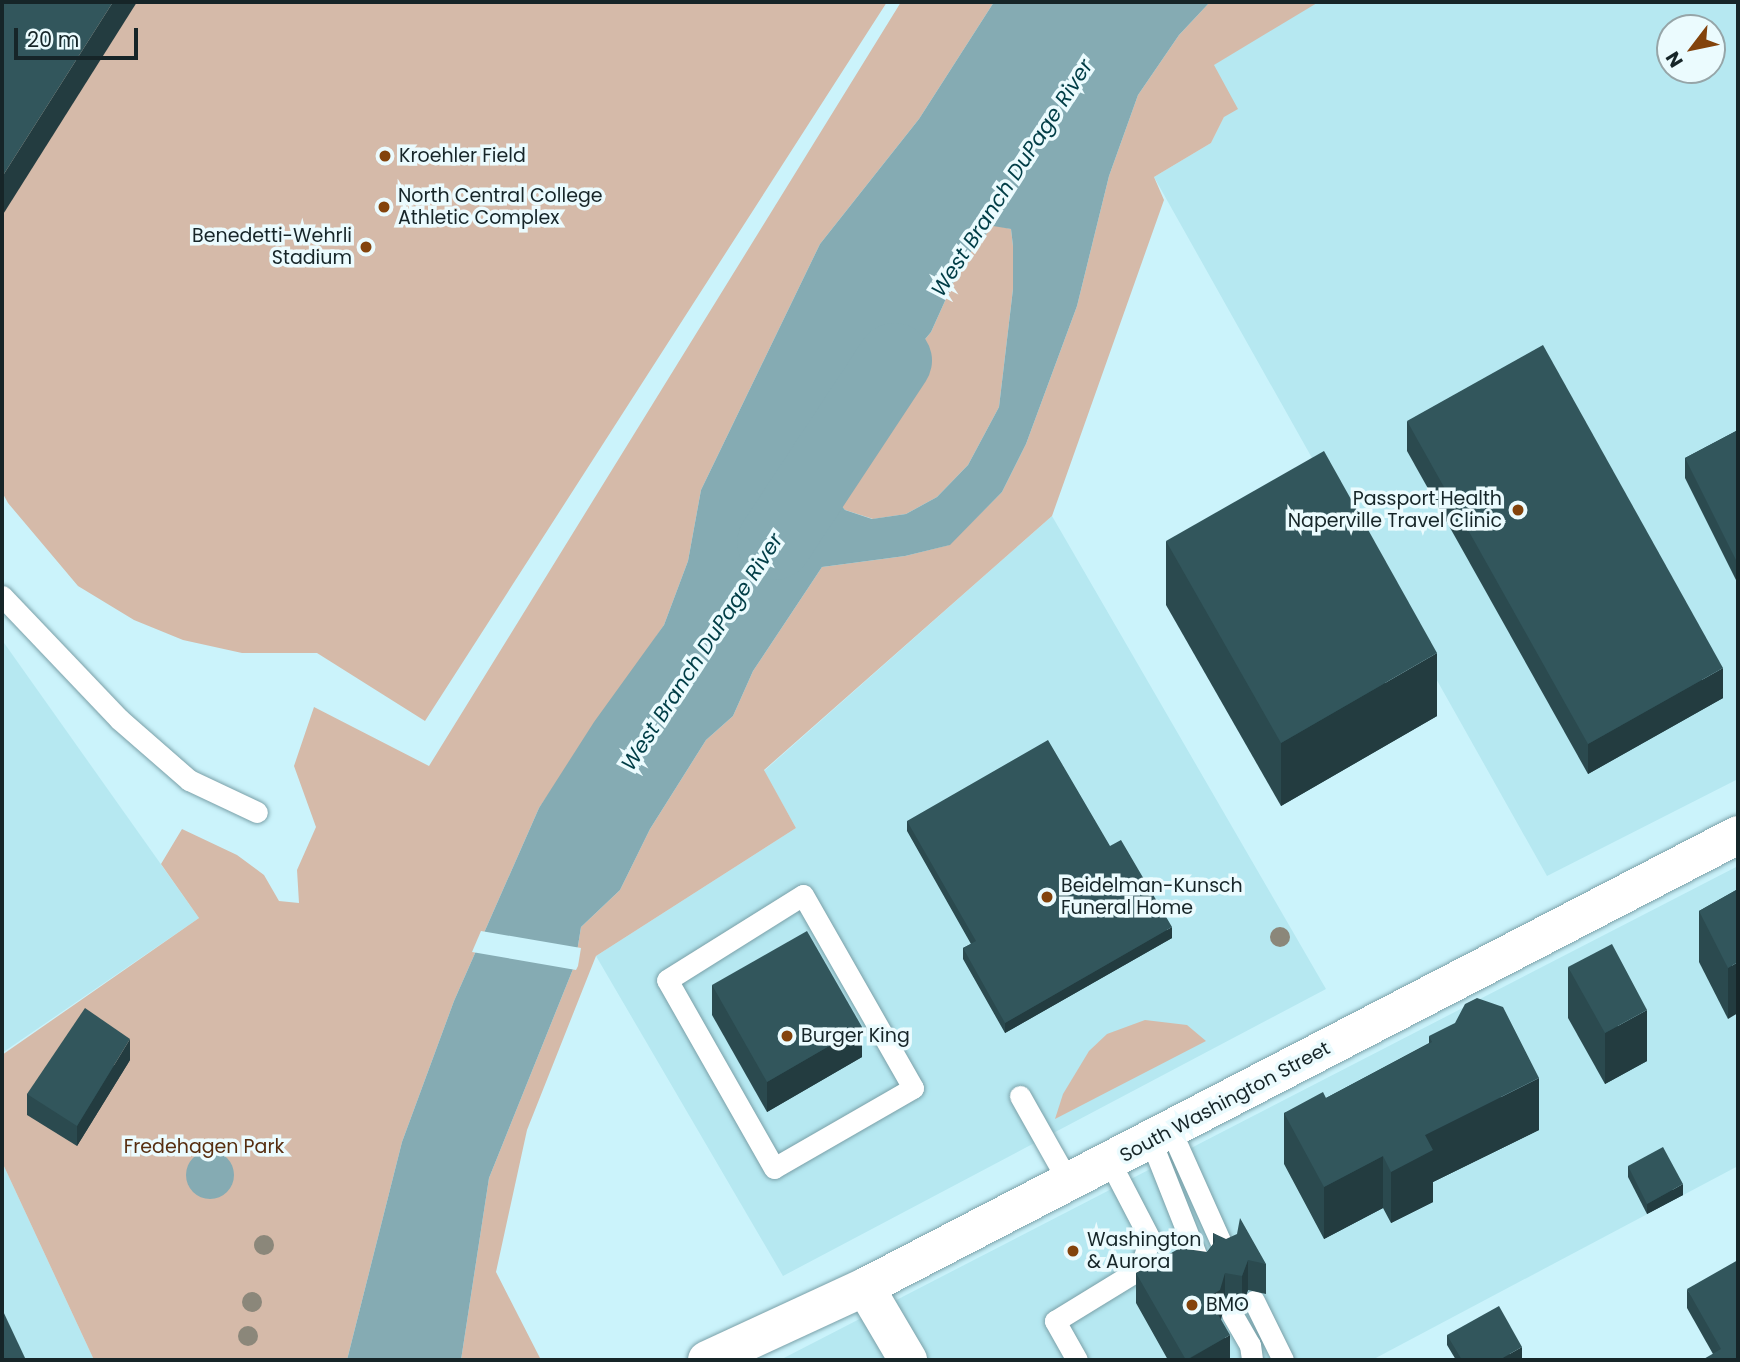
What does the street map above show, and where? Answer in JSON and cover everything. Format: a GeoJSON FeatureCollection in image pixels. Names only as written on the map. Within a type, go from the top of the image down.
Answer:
{"type":"FeatureCollection","features":[{"type":"Feature","properties":{"kind":"main road","name":"South Washington Street"},"geometry":{"type":"LineString","coordinates":[[707,1360],[865,1287],[1738,835]]}},
{"type":"Feature","properties":{"kind":"main road"},"geometry":{"type":"LineString","coordinates":[[865,1287],[908,1360]]}},
{"type":"Feature","properties":{"kind":"lane"},"geometry":{"type":"LineString","coordinates":[[2,596],[100,700],[189,780],[257,813]]}},
{"type":"Feature","properties":{"kind":"lane"},"geometry":{"type":"LineString","coordinates":[[803,895],[913,1088],[792,1157],[774,1168],[667,980],[803,895]]}},
{"type":"Feature","properties":{"kind":"lane"},"geometry":{"type":"LineString","coordinates":[[1020,1096],[1069,1183]]}},
{"type":"Feature","properties":{"kind":"lane"},"geometry":{"type":"LineString","coordinates":[[1161,1136],[1227,1256]]}},
{"type":"Feature","properties":{"kind":"lane"},"geometry":{"type":"LineString","coordinates":[[1161,1136],[1202,1270]]}},
{"type":"Feature","properties":{"kind":"lane"},"geometry":{"type":"LineString","coordinates":[[1077,1360],[1055,1321],[1140,1269],[1150,1239],[1110,1162]]}},
{"type":"Feature","properties":{"kind":"lane"},"geometry":{"type":"LineString","coordinates":[[1254,1301],[1283,1360]]}},
{"type":"Feature","properties":{"kind":"lane"},"geometry":{"type":"LineString","coordinates":[[1232,1314],[1250,1345],[1252,1360]]}},
{"type":"Feature","properties":{"kind":"shaded area"},"geometry":{"type":"Polygon","coordinates":[[[1316,2],[1738,2],[1738,779],[1547,876],[1154,177],[1211,143],[1224,117],[1213,65],[1316,2]]]}},
{"type":"Feature","properties":{"kind":"shaded area"},"geometry":{"type":"Polygon","coordinates":[[[1052,516],[1326,989],[783,1276],[596,956],[796,828],[764,771],[1052,516]]]}},
{"type":"Feature","properties":{"kind":"shaded area"},"geometry":{"type":"Polygon","coordinates":[[[2,640],[199,918],[2,1053],[2,640]]]}},
{"type":"Feature","properties":{"kind":"shaded area"},"geometry":{"type":"Polygon","coordinates":[[[1738,866],[1738,1166],[1372,1360],[780,1360],[1738,866]]]}},
{"type":"Feature","properties":{"kind":"shaded area"},"geometry":{"type":"Polygon","coordinates":[[[2,1162],[94,1360],[2,1360],[2,1162]]]}},
{"type":"Feature","properties":{"kind":"green space","name":"Benedetti-Wehrli Stadium"},"geometry":{"type":"Polygon","coordinates":[[[2,2],[887,2],[425,721],[317,653],[242,653],[183,640],[134,620],[78,586],[8,503],[2,492],[2,2]]]}},
{"type":"Feature","properties":{"kind":"green space","name":"Fredehagen Park"},"geometry":{"type":"Polygon","coordinates":[[[901,2],[994,2],[919,119],[820,244],[701,490],[688,561],[664,625],[539,808],[454,1001],[402,1142],[347,1360],[94,1360],[2,1162],[2,1055],[199,918],[161,864],[182,829],[237,855],[264,875],[279,901],[299,903],[297,870],[316,827],[294,766],[314,707],[429,766],[901,2]]]}},
{"type":"Feature","properties":{"kind":"green space"},"geometry":{"type":"Polygon","coordinates":[[[1210,2],[1317,3],[1214,65],[1238,109],[1224,117],[1211,143],[1154,177],[1164,200],[1052,516],[764,770],[796,828],[596,956],[527,1130],[496,1272],[541,1360],[461,1360],[489,1178],[575,964],[581,927],[620,890],[650,829],[706,740],[733,716],[753,671],[822,567],[905,556],[949,545],[1002,492],[1026,444],[1077,306],[1109,176],[1138,95],[1179,35],[1210,2]]]}},
{"type":"Feature","properties":{"kind":"green space"},"geometry":{"type":"Polygon","coordinates":[[[994,225],[1011,229],[1013,246],[1013,289],[999,407],[968,465],[937,497],[906,514],[873,519],[845,510],[832,494],[827,476],[832,451],[931,332],[963,261],[994,225]]]}},
{"type":"Feature","properties":{"kind":"green space"},"geometry":{"type":"Polygon","coordinates":[[[1145,1020],[1187,1025],[1206,1041],[1055,1119],[1063,1094],[1089,1051],[1107,1034],[1145,1020]]]}},
{"type":"Feature","properties":{"kind":"water"},"geometry":{"type":"Polygon","coordinates":[[[994,2],[1210,2],[1179,35],[1138,95],[1109,176],[1077,306],[1026,444],[1002,492],[950,545],[905,556],[822,567],[753,671],[733,716],[706,740],[650,829],[620,890],[581,927],[575,964],[489,1178],[461,1360],[347,1360],[402,1142],[454,1001],[539,808],[594,722],[664,625],[688,561],[701,490],[820,244],[919,119],[994,2]],[[993,226],[963,261],[931,332],[832,451],[827,476],[832,494],[845,510],[872,519],[906,514],[937,497],[968,465],[999,407],[1013,289],[1011,229],[993,226]]]}},
{"type":"Feature","properties":{"kind":"water"},"geometry":{"type":"Polygon","coordinates":[[[210,1151],[219,1152],[227,1158],[233,1166],[233,1184],[227,1192],[219,1198],[210,1199],[201,1198],[193,1192],[187,1184],[186,1175],[187,1166],[193,1158],[201,1152],[210,1151]]]}},
{"type":"Feature","properties":{"kind":"pier"},"geometry":{"type":"Polygon","coordinates":[[[481,931],[581,948],[578,966],[576,970],[472,952],[481,931]]]}},
{"type":"Feature","properties":{"kind":"building"},"geometry":{"type":"Polygon","coordinates":[[[2,2],[113,2],[2,177],[2,2]]]}},
{"type":"Feature","properties":{"kind":"building"},"geometry":{"type":"Polygon","coordinates":[[[1543,345],[1723,668],[1588,744],[1407,421],[1543,345]]]}},
{"type":"Feature","properties":{"kind":"building"},"geometry":{"type":"Polygon","coordinates":[[[1738,430],[1738,564],[1685,458],[1738,430]]]}},
{"type":"Feature","properties":{"kind":"building"},"geometry":{"type":"Polygon","coordinates":[[[1324,451],[1437,653],[1281,743],[1166,541],[1324,451]]]}},
{"type":"Feature","properties":{"kind":"building","name":"Beidelman-Kunsch Funeral Home"},"geometry":{"type":"Polygon","coordinates":[[[1048,740],[1110,846],[1121,840],[1172,927],[1005,1023],[963,948],[976,941],[907,821],[1048,740]]]}},
{"type":"Feature","properties":{"kind":"building"},"geometry":{"type":"Polygon","coordinates":[[[1738,889],[1738,962],[1728,968],[1699,911],[1738,889]]]}},
{"type":"Feature","properties":{"kind":"building","name":"Burger King"},"geometry":{"type":"Polygon","coordinates":[[[807,931],[862,1027],[767,1082],[712,985],[807,931]]]}},
{"type":"Feature","properties":{"kind":"building"},"geometry":{"type":"Polygon","coordinates":[[[1612,944],[1647,1010],[1605,1033],[1568,967],[1612,944]]]}},
{"type":"Feature","properties":{"kind":"building"},"geometry":{"type":"Polygon","coordinates":[[[1477,998],[1503,1007],[1539,1078],[1425,1135],[1433,1150],[1391,1172],[1383,1156],[1324,1187],[1284,1113],[1323,1092],[1326,1098],[1432,1042],[1429,1036],[1455,1023],[1465,1004],[1477,998]]]}},
{"type":"Feature","properties":{"kind":"building"},"geometry":{"type":"Polygon","coordinates":[[[85,1008],[130,1039],[77,1126],[27,1094],[85,1008]]]}},
{"type":"Feature","properties":{"kind":"building"},"geometry":{"type":"Polygon","coordinates":[[[1663,1147],[1683,1184],[1647,1204],[1628,1166],[1663,1147]]]}},
{"type":"Feature","properties":{"kind":"building"},"geometry":{"type":"Polygon","coordinates":[[[1240,1218],[1266,1264],[1248,1260],[1242,1276],[1225,1273],[1220,1290],[1208,1297],[1230,1335],[1186,1360],[1136,1273],[1180,1248],[1207,1252],[1215,1242],[1213,1233],[1226,1239],[1237,1234],[1240,1218]]]}},
{"type":"Feature","properties":{"kind":"building"},"geometry":{"type":"Polygon","coordinates":[[[1738,1260],[1738,1360],[1702,1360],[1721,1349],[1687,1289],[1738,1260]]]}},
{"type":"Feature","properties":{"kind":"building"},"geometry":{"type":"Polygon","coordinates":[[[1499,1306],[1522,1347],[1499,1360],[1462,1360],[1447,1335],[1499,1306]]]}},
{"type":"Feature","properties":{"kind":"building"},"geometry":{"type":"Polygon","coordinates":[[[2,1309],[26,1360],[2,1360],[2,1309]]]}},
{"type":"Feature","properties":{"kind":"waterway","name":"West Branch DuPage River"},"geometry":{"type":"LineString","coordinates":[[774,542],[894,360]]}},
{"type":"Feature","properties":{"kind":"place","name":"Kroehler Field"},"geometry":{"type":"Point","coordinates":[385,156]}},
{"type":"Feature","properties":{"kind":"place","name":"North Central College Athletic Complex"},"geometry":{"type":"Point","coordinates":[384,207]}},
{"type":"Feature","properties":{"kind":"place","name":"Benedetti-Wehrli Stadium"},"geometry":{"type":"Point","coordinates":[366,247]}},
{"type":"Feature","properties":{"kind":"place","name":"Passport Health Naperville Travel Clinic"},"geometry":{"type":"Point","coordinates":[1518,510]}},
{"type":"Feature","properties":{"kind":"place","name":"Beidelman-Kunsch Funeral Home"},"geometry":{"type":"Point","coordinates":[1047,897]}},
{"type":"Feature","properties":{"kind":"place","name":"Burger King"},"geometry":{"type":"Point","coordinates":[787,1036]}},
{"type":"Feature","properties":{"kind":"place","name":"Washington & Aurora"},"geometry":{"type":"Point","coordinates":[1073,1251]}},
{"type":"Feature","properties":{"kind":"place","name":"BMO"},"geometry":{"type":"Point","coordinates":[1192,1305]}}]}
